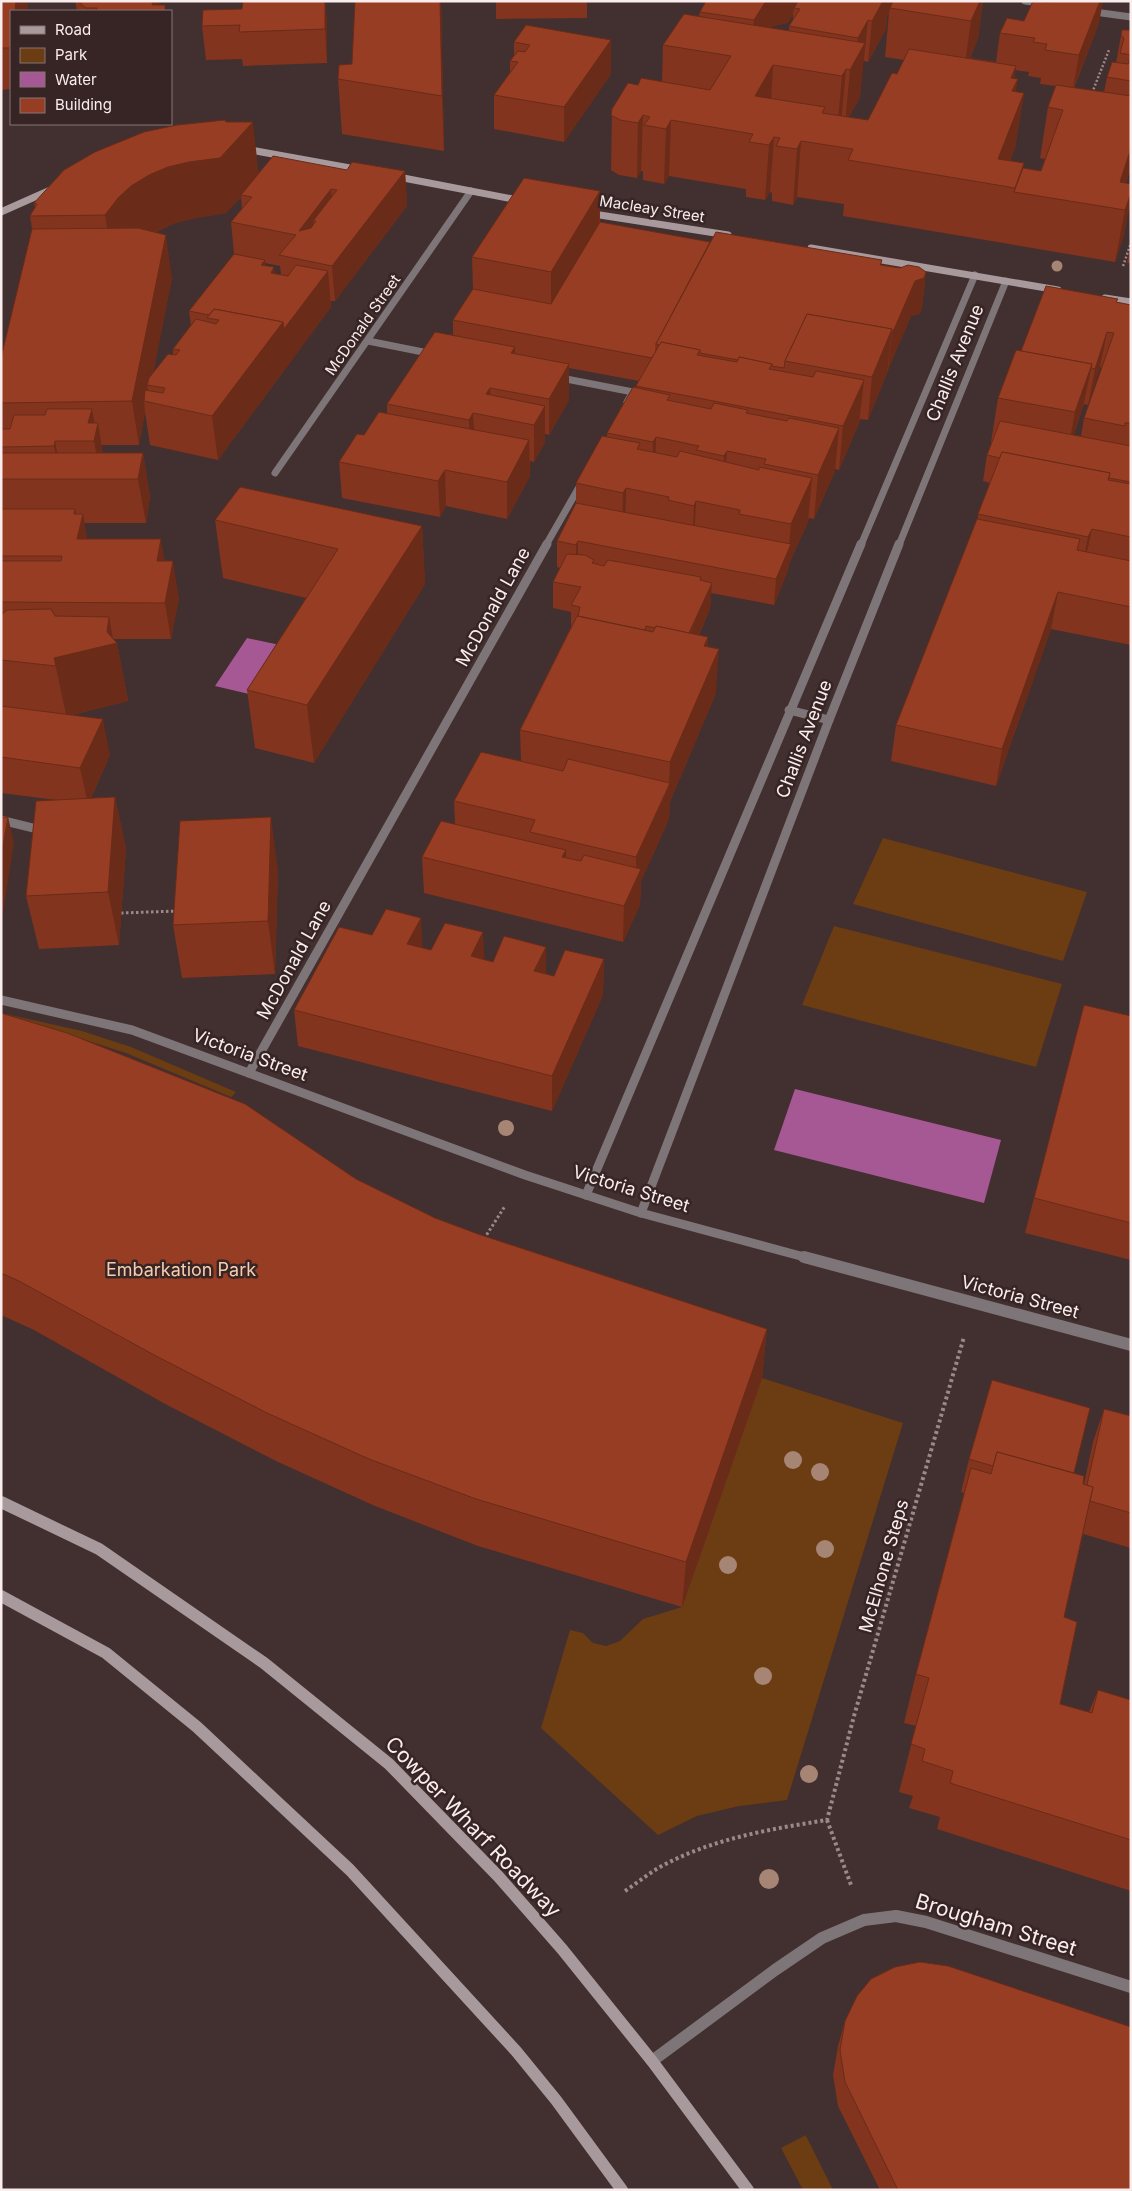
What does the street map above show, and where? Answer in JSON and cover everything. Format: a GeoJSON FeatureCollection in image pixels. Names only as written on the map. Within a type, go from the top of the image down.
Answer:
{"type":"FeatureCollection","features":[{"type":"Feature","properties":{"kind":"main road"},"geometry":{"type":"LineString","coordinates":[[238,148],[367,171]]}},
{"type":"Feature","properties":{"kind":"main road"},"geometry":{"type":"LineString","coordinates":[[386,175],[529,202]]}},
{"type":"Feature","properties":{"kind":"main road"},"geometry":{"type":"LineString","coordinates":[[1,212],[63,185]]}},
{"type":"Feature","properties":{"kind":"main road","name":"Macleay Street"},"geometry":{"type":"LineString","coordinates":[[582,212],[738,237]]}},
{"type":"Feature","properties":{"kind":"main road"},"geometry":{"type":"LineString","coordinates":[[806,248],[1064,291]]}},
{"type":"Feature","properties":{"kind":"main road"},"geometry":{"type":"LineString","coordinates":[[1092,296],[1131,302]]}},
{"type":"Feature","properties":{"kind":"main road","name":"Cowper Wharf Roadway"},"geometry":{"type":"LineString","coordinates":[[1,1502],[99,1549],[264,1663],[389,1764],[511,1890],[562,1949],[652,2060],[748,2190]]}},
{"type":"Feature","properties":{"kind":"main road"},"geometry":{"type":"LineString","coordinates":[[1,1596],[106,1653],[197,1726],[350,1870],[516,2051],[556,2100],[622,2190]]}},
{"type":"Feature","properties":{"kind":"street"},"geometry":{"type":"LineString","coordinates":[[1025,1],[1054,6]]}},
{"type":"Feature","properties":{"kind":"street"},"geometry":{"type":"LineString","coordinates":[[1082,10],[1131,17]]}},
{"type":"Feature","properties":{"kind":"street","name":"McDonald Street"},"geometry":{"type":"LineString","coordinates":[[275,473],[368,342],[471,191]]}},
{"type":"Feature","properties":{"kind":"street","name":"Challis Avenue"},"geometry":{"type":"LineString","coordinates":[[586,1195],[789,710],[975,275]]}},
{"type":"Feature","properties":{"kind":"street","name":"Challis Avenue"},"geometry":{"type":"LineString","coordinates":[[641,1213],[829,720],[991,314],[1006,281]]}},
{"type":"Feature","properties":{"kind":"street"},"geometry":{"type":"LineString","coordinates":[[368,342],[441,356]]}},
{"type":"Feature","properties":{"kind":"street"},"geometry":{"type":"LineString","coordinates":[[547,376],[633,392],[623,409]]}},
{"type":"Feature","properties":{"kind":"street","name":"McDonald Lane"},"geometry":{"type":"LineString","coordinates":[[249,1073],[589,470]]}},
{"type":"Feature","properties":{"kind":"street"},"geometry":{"type":"LineString","coordinates":[[789,710],[829,720]]}},
{"type":"Feature","properties":{"kind":"street"},"geometry":{"type":"LineString","coordinates":[[1,820],[33,828]]}},
{"type":"Feature","properties":{"kind":"street","name":"Victoria Street"},"geometry":{"type":"LineString","coordinates":[[1,1000],[132,1030],[525,1175],[641,1213],[1131,1345]]}},
{"type":"Feature","properties":{"kind":"street","name":"Brougham Street"},"geometry":{"type":"LineString","coordinates":[[652,2060],[822,1938],[864,1920],[896,1916],[926,1922],[1131,1987]]}},
{"type":"Feature","properties":{"kind":"path"},"geometry":{"type":"LineString","coordinates":[[1091,95],[1107,54]]}},
{"type":"Feature","properties":{"kind":"path"},"geometry":{"type":"LineString","coordinates":[[1120,274],[1131,243]]}},
{"type":"Feature","properties":{"kind":"path"},"geometry":{"type":"LineString","coordinates":[[121,913],[186,910]]}},
{"type":"Feature","properties":{"kind":"path"},"geometry":{"type":"LineString","coordinates":[[481,1244],[492,1228]]}},
{"type":"Feature","properties":{"kind":"path","name":"McElhone Steps"},"geometry":{"type":"LineString","coordinates":[[827,1820],[854,1716],[940,1424],[973,1303]]}},
{"type":"Feature","properties":{"kind":"path"},"geometry":{"type":"LineString","coordinates":[[625,1891],[663,1865],[712,1844],[762,1830],[827,1820],[864,1920]]}},
{"type":"Feature","properties":{"kind":"green space"},"geometry":{"type":"Polygon","coordinates":[[[883,838],[1087,892],[1063,961],[853,904],[883,838]]]}},
{"type":"Feature","properties":{"kind":"green space"},"geometry":{"type":"Polygon","coordinates":[[[834,926],[1062,984],[1036,1067],[802,1005],[834,926]]]}},
{"type":"Feature","properties":{"kind":"green space"},"geometry":{"type":"Polygon","coordinates":[[[1,1013],[82,1031],[131,1047],[236,1092],[231,1097],[126,1053],[1,1013]]]}},
{"type":"Feature","properties":{"kind":"green space"},"geometry":{"type":"Polygon","coordinates":[[[762,1378],[903,1423],[787,1800],[739,1806],[697,1816],[658,1835],[541,1728],[570,1630],[583,1633],[593,1643],[606,1646],[620,1641],[643,1619],[682,1607],[762,1378]]]}},
{"type":"Feature","properties":{"kind":"green space"},"geometry":{"type":"Polygon","coordinates":[[[806,2135],[833,2190],[803,2190],[781,2148],[806,2135]]]}},
{"type":"Feature","properties":{"kind":"water"},"geometry":{"type":"Polygon","coordinates":[[[247,638],[280,645],[249,694],[215,686],[247,638]]]}},
{"type":"Feature","properties":{"kind":"water"},"geometry":{"type":"Polygon","coordinates":[[[795,1089],[1001,1140],[984,1203],[774,1150],[795,1089]]]}},
{"type":"Feature","properties":{"kind":"building"},"geometry":{"type":"Polygon","coordinates":[[[1,1],[16,1],[15,10],[10,10],[10,48],[1,48],[1,1]]]}},
{"type":"Feature","properties":{"kind":"building"},"geometry":{"type":"Polygon","coordinates":[[[79,1],[153,1],[152,5],[165,5],[165,10],[96,10],[97,8],[86,8],[79,1]]]}},
{"type":"Feature","properties":{"kind":"building"},"geometry":{"type":"Polygon","coordinates":[[[243,1],[325,1],[325,29],[239,32],[240,25],[202,26],[203,10],[242,9],[243,1]]]}},
{"type":"Feature","properties":{"kind":"building"},"geometry":{"type":"Polygon","coordinates":[[[355,1],[440,1],[442,96],[338,79],[339,65],[352,64],[355,1]]]}},
{"type":"Feature","properties":{"kind":"building"},"geometry":{"type":"Polygon","coordinates":[[[706,1],[766,1],[754,20],[700,12],[706,1]]]}},
{"type":"Feature","properties":{"kind":"building"},"geometry":{"type":"Polygon","coordinates":[[[798,1],[883,1],[872,21],[868,20],[858,38],[789,26],[800,9],[794,8],[798,1]]]}},
{"type":"Feature","properties":{"kind":"building"},"geometry":{"type":"Polygon","coordinates":[[[893,1],[980,1],[971,21],[890,8],[893,1]]]}},
{"type":"Feature","properties":{"kind":"building"},"geometry":{"type":"Polygon","coordinates":[[[1033,1],[1100,1],[1079,55],[1045,50],[1047,44],[1033,42],[1035,38],[1000,33],[1007,18],[1024,21],[1033,1]]]}},
{"type":"Feature","properties":{"kind":"building"},"geometry":{"type":"Polygon","coordinates":[[[684,14],[865,43],[850,70],[846,69],[842,76],[773,65],[755,96],[825,107],[822,113],[868,120],[892,73],[897,74],[909,49],[1016,66],[1011,78],[1018,79],[1012,91],[1024,93],[998,159],[1024,163],[1015,188],[848,160],[853,149],[801,141],[797,149],[776,146],[780,138],[774,137],[769,145],[749,142],[753,134],[671,120],[666,129],[644,125],[650,117],[643,115],[638,123],[620,120],[611,115],[612,109],[628,83],[638,85],[641,78],[710,90],[731,56],[663,45],[684,14]]]}},
{"type":"Feature","properties":{"kind":"building"},"geometry":{"type":"Polygon","coordinates":[[[526,25],[611,40],[564,107],[494,95],[518,62],[510,61],[518,51],[525,52],[530,45],[514,42],[526,25]]]}},
{"type":"Feature","properties":{"kind":"building"},"geometry":{"type":"Polygon","coordinates":[[[1122,30],[1131,30],[1131,55],[1120,53],[1124,38],[1121,35],[1122,30]]]}},
{"type":"Feature","properties":{"kind":"building"},"geometry":{"type":"Polygon","coordinates":[[[1131,57],[1131,81],[1107,77],[1112,62],[1128,64],[1131,57]]]}},
{"type":"Feature","properties":{"kind":"building"},"geometry":{"type":"Polygon","coordinates":[[[1056,85],[1131,96],[1131,148],[1120,182],[1131,184],[1131,193],[1125,210],[1014,192],[1023,168],[1041,171],[1063,110],[1048,107],[1056,85]]]}},
{"type":"Feature","properties":{"kind":"building"},"geometry":{"type":"Polygon","coordinates":[[[225,120],[226,122],[253,122],[220,158],[168,167],[149,175],[131,186],[118,198],[105,215],[30,216],[37,204],[34,203],[64,170],[95,152],[144,132],[177,125],[225,120]]]}},
{"type":"Feature","properties":{"kind":"building"},"geometry":{"type":"Polygon","coordinates":[[[273,156],[347,170],[352,162],[405,171],[332,266],[279,255],[296,235],[231,222],[252,197],[241,195],[273,156]],[[331,189],[299,231],[311,228],[316,221],[313,221],[337,190],[331,189]]]}},
{"type":"Feature","properties":{"kind":"building"},"geometry":{"type":"Polygon","coordinates":[[[524,178],[600,191],[551,272],[472,257],[524,178]]]}},
{"type":"Feature","properties":{"kind":"building"},"geometry":{"type":"Polygon","coordinates":[[[600,222],[710,242],[656,344],[656,351],[652,358],[453,320],[473,289],[551,304],[600,222]]]}},
{"type":"Feature","properties":{"kind":"building"},"geometry":{"type":"Polygon","coordinates":[[[138,228],[166,235],[132,401],[1,403],[1,358],[32,229],[138,228]]]}},
{"type":"Feature","properties":{"kind":"building"},"geometry":{"type":"Polygon","coordinates":[[[716,232],[882,260],[880,265],[900,268],[908,265],[919,267],[926,272],[924,278],[915,281],[892,334],[892,329],[807,314],[785,361],[784,368],[739,357],[738,360],[700,353],[700,350],[661,342],[660,345],[656,344],[716,232]]]}},
{"type":"Feature","properties":{"kind":"building"},"geometry":{"type":"Polygon","coordinates":[[[234,254],[265,260],[261,265],[274,267],[271,273],[288,276],[296,265],[328,271],[284,329],[283,322],[214,309],[209,315],[189,311],[234,254]]]}},
{"type":"Feature","properties":{"kind":"building"},"geometry":{"type":"Polygon","coordinates":[[[1046,286],[1118,299],[1116,302],[1131,305],[1131,423],[1125,423],[1125,426],[1084,418],[1114,333],[1107,332],[1095,369],[1091,368],[1092,364],[1021,351],[1046,286]]]}},
{"type":"Feature","properties":{"kind":"building"},"geometry":{"type":"Polygon","coordinates":[[[214,309],[283,322],[212,416],[144,401],[145,390],[163,393],[165,388],[147,385],[149,378],[168,354],[176,355],[180,350],[173,349],[196,319],[216,324],[219,320],[207,318],[214,309]]]}},
{"type":"Feature","properties":{"kind":"building"},"geometry":{"type":"Polygon","coordinates":[[[807,314],[892,329],[872,377],[785,361],[807,314]]]}},
{"type":"Feature","properties":{"kind":"building"},"geometry":{"type":"Polygon","coordinates":[[[435,332],[515,347],[511,353],[569,364],[549,399],[490,388],[486,394],[545,406],[534,425],[473,413],[469,420],[387,404],[435,332]]]}},
{"type":"Feature","properties":{"kind":"building"},"geometry":{"type":"Polygon","coordinates":[[[661,342],[700,350],[697,355],[737,362],[739,357],[772,364],[769,369],[813,377],[816,371],[864,380],[843,426],[636,386],[661,342]]]}},
{"type":"Feature","properties":{"kind":"building"},"geometry":{"type":"Polygon","coordinates":[[[1016,350],[1092,364],[1075,412],[998,398],[1016,350]]]}},
{"type":"Feature","properties":{"kind":"building"},"geometry":{"type":"Polygon","coordinates":[[[633,387],[670,395],[667,400],[711,409],[714,403],[748,410],[746,413],[787,421],[789,418],[839,428],[818,475],[764,464],[766,459],[727,451],[724,456],[696,450],[699,446],[656,437],[653,442],[607,433],[633,387]]]}},
{"type":"Feature","properties":{"kind":"building"},"geometry":{"type":"Polygon","coordinates":[[[47,409],[92,409],[88,423],[98,423],[94,441],[55,441],[54,446],[1,447],[1,429],[10,429],[14,415],[45,415],[47,409]]]}},
{"type":"Feature","properties":{"kind":"building"},"geometry":{"type":"Polygon","coordinates":[[[379,412],[529,440],[507,482],[445,470],[438,481],[339,462],[357,434],[364,435],[379,412]]]}},
{"type":"Feature","properties":{"kind":"building"},"geometry":{"type":"Polygon","coordinates":[[[1000,421],[1131,446],[1131,482],[1109,478],[1110,473],[1002,452],[1000,458],[987,455],[1000,421]]]}},
{"type":"Feature","properties":{"kind":"building"},"geometry":{"type":"Polygon","coordinates":[[[602,436],[640,443],[637,449],[677,457],[680,451],[759,470],[759,467],[812,478],[791,524],[739,514],[740,510],[696,501],[694,506],[668,500],[669,497],[626,488],[623,493],[576,483],[602,436]]]}},
{"type":"Feature","properties":{"kind":"building"},"geometry":{"type":"Polygon","coordinates":[[[1002,452],[1110,473],[1108,480],[1131,484],[1131,537],[1092,529],[1088,537],[978,514],[1002,452]]]}},
{"type":"Feature","properties":{"kind":"building"},"geometry":{"type":"Polygon","coordinates":[[[1,453],[143,453],[138,479],[1,479],[1,453]]]}},
{"type":"Feature","properties":{"kind":"building"},"geometry":{"type":"Polygon","coordinates":[[[240,487],[422,526],[307,705],[247,690],[338,549],[215,520],[240,487]]]}},
{"type":"Feature","properties":{"kind":"building"},"geometry":{"type":"Polygon","coordinates":[[[576,503],[791,544],[776,579],[578,541],[576,545],[557,541],[576,503]]]}},
{"type":"Feature","properties":{"kind":"building"},"geometry":{"type":"Polygon","coordinates":[[[1,509],[75,509],[74,514],[83,514],[77,539],[161,539],[157,561],[173,561],[165,603],[1,602],[1,561],[61,561],[62,556],[1,556],[1,509]]]}},
{"type":"Feature","properties":{"kind":"building"},"geometry":{"type":"Polygon","coordinates":[[[977,519],[1080,539],[1077,550],[1131,561],[1131,607],[1058,592],[1002,749],[896,725],[977,519]]]}},
{"type":"Feature","properties":{"kind":"building"},"geometry":{"type":"Polygon","coordinates":[[[567,554],[585,555],[594,560],[592,563],[604,566],[608,560],[701,577],[700,580],[712,583],[689,633],[656,626],[655,628],[646,626],[645,630],[578,616],[580,607],[571,605],[581,587],[553,582],[567,554]]]}},
{"type":"Feature","properties":{"kind":"building"},"geometry":{"type":"Polygon","coordinates":[[[51,609],[55,616],[109,617],[107,632],[117,643],[54,658],[56,666],[1,660],[1,615],[7,610],[51,609]]]}},
{"type":"Feature","properties":{"kind":"building"},"geometry":{"type":"Polygon","coordinates":[[[577,616],[653,632],[656,626],[708,637],[704,646],[719,649],[670,762],[520,730],[577,616]]]}},
{"type":"Feature","properties":{"kind":"building"},"geometry":{"type":"Polygon","coordinates":[[[1,706],[103,719],[80,768],[1,757],[1,706]]]}},
{"type":"Feature","properties":{"kind":"building"},"geometry":{"type":"Polygon","coordinates":[[[481,752],[563,771],[568,759],[670,783],[636,857],[530,832],[535,820],[454,801],[481,752]]]}},
{"type":"Feature","properties":{"kind":"building"},"geometry":{"type":"Polygon","coordinates":[[[115,797],[108,892],[26,896],[36,801],[115,797]]]}},
{"type":"Feature","properties":{"kind":"building"},"geometry":{"type":"Polygon","coordinates":[[[1,817],[8,817],[1,857],[1,817]]]}},
{"type":"Feature","properties":{"kind":"building"},"geometry":{"type":"Polygon","coordinates":[[[271,817],[268,921],[173,925],[180,821],[271,817]]]}},
{"type":"Feature","properties":{"kind":"building"},"geometry":{"type":"Polygon","coordinates":[[[441,821],[566,850],[562,857],[581,861],[584,855],[641,869],[624,906],[422,857],[441,821]]]}},
{"type":"Feature","properties":{"kind":"building"},"geometry":{"type":"Polygon","coordinates":[[[386,909],[421,918],[407,944],[431,950],[445,923],[483,932],[471,956],[493,962],[504,936],[546,947],[534,971],[554,976],[565,950],[604,959],[552,1076],[294,1010],[339,927],[372,935],[386,909]]]}},
{"type":"Feature","properties":{"kind":"building"},"geometry":{"type":"Polygon","coordinates":[[[1084,1005],[1131,1016],[1131,1223],[1034,1198],[1084,1005]]]}},
{"type":"Feature","properties":{"kind":"building","name":"Embarkation Park"},"geometry":{"type":"Polygon","coordinates":[[[1,1013],[67,1033],[245,1104],[356,1179],[435,1218],[478,1234],[767,1329],[686,1562],[476,1499],[369,1459],[267,1413],[1,1273],[1,1013]]]}},
{"type":"Feature","properties":{"kind":"building"},"geometry":{"type":"Polygon","coordinates":[[[992,1380],[1090,1408],[1074,1473],[997,1452],[993,1466],[969,1459],[992,1380]]]}},
{"type":"Feature","properties":{"kind":"building"},"geometry":{"type":"Polygon","coordinates":[[[1104,1409],[1131,1416],[1131,1513],[1090,1501],[1093,1487],[1087,1485],[1104,1409]]]}},
{"type":"Feature","properties":{"kind":"building"},"geometry":{"type":"Polygon","coordinates":[[[997,1452],[1084,1476],[1083,1484],[1093,1487],[1064,1617],[1077,1622],[1060,1704],[1092,1713],[1098,1690],[1131,1700],[1131,1840],[950,1783],[953,1771],[922,1761],[925,1749],[911,1744],[929,1678],[916,1674],[971,1468],[991,1474],[997,1452]]]}},
{"type":"Feature","properties":{"kind":"building"},"geometry":{"type":"Polygon","coordinates":[[[920,1962],[948,1966],[1131,2027],[1131,2190],[898,2190],[845,2082],[840,2050],[845,2021],[857,1996],[871,1979],[895,1967],[920,1962]]]}}]}
